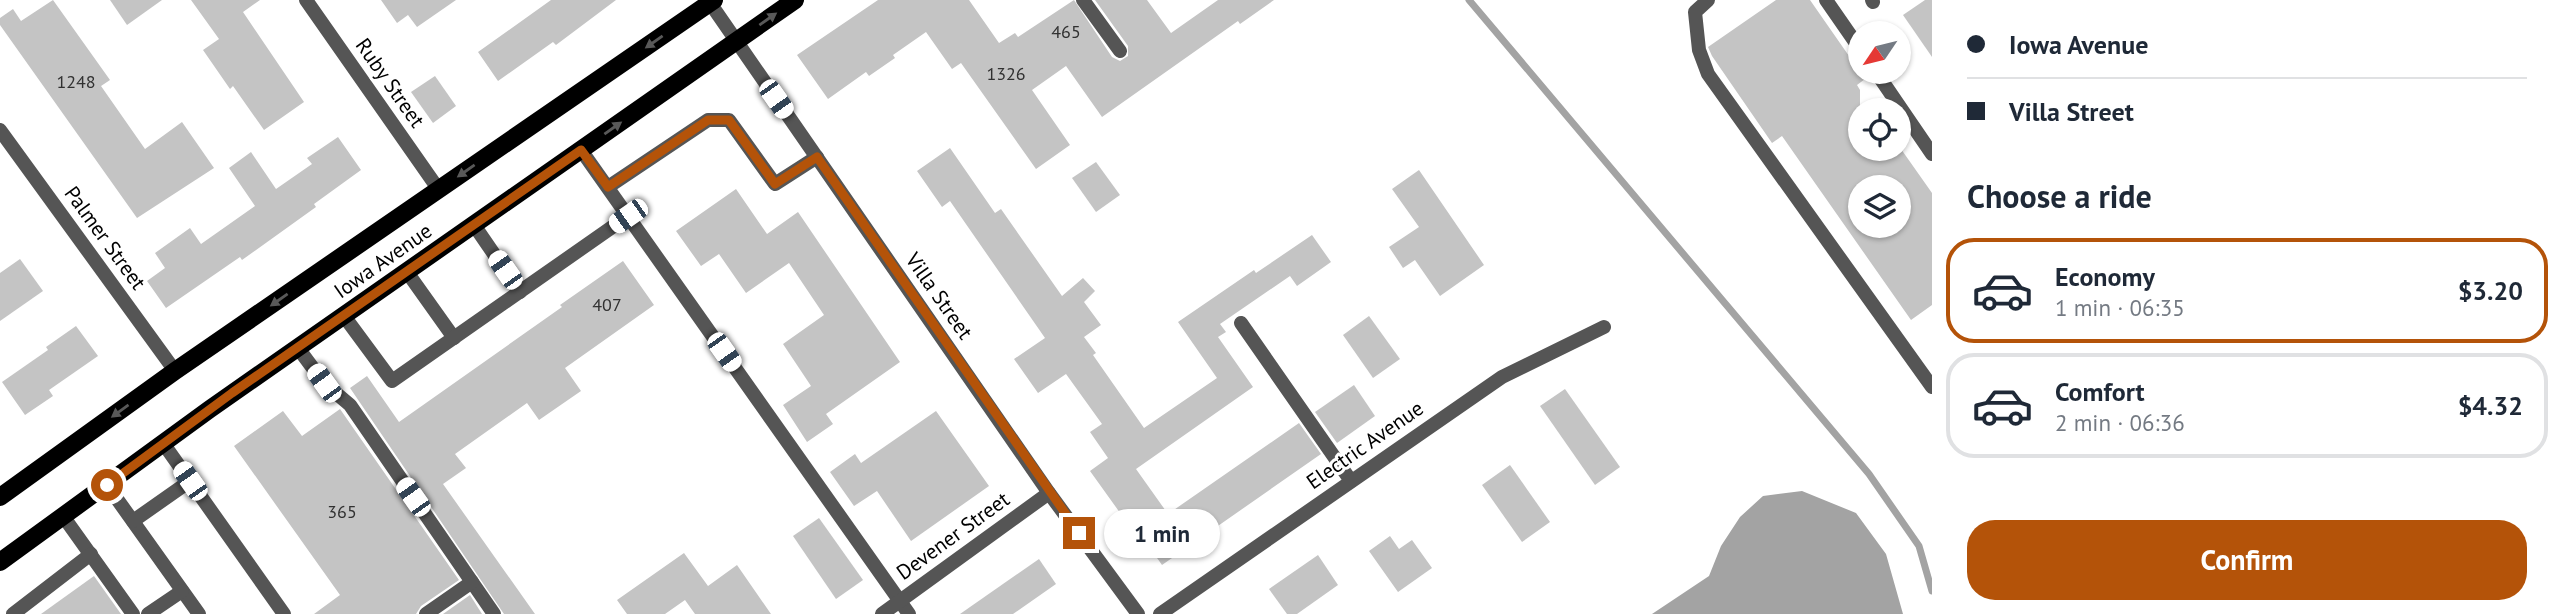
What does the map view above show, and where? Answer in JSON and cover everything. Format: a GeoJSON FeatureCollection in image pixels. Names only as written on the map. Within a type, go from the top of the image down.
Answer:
{"type":"FeatureCollection","features":[{"type":"Feature","properties":{"kind":"main road","name":"Iowa Avenue"},"geometry":{"type":"LineString","coordinates":[[0,562],[163,443],[794,0]]}},
{"type":"Feature","properties":{"kind":"main road","name":"Iowa Avenue"},"geometry":{"type":"LineString","coordinates":[[2,492],[710,1]]}},
{"type":"Feature","properties":{"kind":"street","name":"Ruby Street"},"geometry":{"type":"LineString","coordinates":[[306,0],[439,190]]}},
{"type":"Feature","properties":{"kind":"street"},"geometry":{"type":"LineString","coordinates":[[1083,0],[1120,51]]}},
{"type":"Feature","properties":{"kind":"street"},"geometry":{"type":"LineString","coordinates":[[1708,0],[1696,12],[1699,50],[1708,74],[1932,387]]}},
{"type":"Feature","properties":{"kind":"street"},"geometry":{"type":"LineString","coordinates":[[1826,0],[1848,32]]}},
{"type":"Feature","properties":{"kind":"street","name":"Villa Street"},"geometry":{"type":"LineString","coordinates":[[710,1],[1049,493],[1138,614]]}},
{"type":"Feature","properties":{"kind":"street"},"geometry":{"type":"LineString","coordinates":[[1884,84],[1932,153]]}},
{"type":"Feature","properties":{"kind":"street"},"geometry":{"type":"LineString","coordinates":[[608,187],[708,120],[729,120],[775,184],[817,157]]}},
{"type":"Feature","properties":{"kind":"street","name":"Palmer Street"},"geometry":{"type":"LineString","coordinates":[[0,130],[176,372]]}},
{"type":"Feature","properties":{"kind":"street"},"geometry":{"type":"LineString","coordinates":[[581,150],[909,614]]}},
{"type":"Feature","properties":{"kind":"street"},"geometry":{"type":"LineString","coordinates":[[344,316],[392,381],[628,216]]}},
{"type":"Feature","properties":{"kind":"street"},"geometry":{"type":"LineString","coordinates":[[474,225],[520,292]]}},
{"type":"Feature","properties":{"kind":"street"},"geometry":{"type":"LineString","coordinates":[[407,272],[454,338]]}},
{"type":"Feature","properties":{"kind":"street"},"geometry":{"type":"LineString","coordinates":[[1241,323],[1351,481]]}},
{"type":"Feature","properties":{"kind":"street","name":"Electric Avenue"},"geometry":{"type":"LineString","coordinates":[[1160,614],[1502,376],[1604,327]]}},
{"type":"Feature","properties":{"kind":"street"},"geometry":{"type":"LineString","coordinates":[[298,348],[324,383],[350,405],[494,614]]}},
{"type":"Feature","properties":{"kind":"street"},"geometry":{"type":"LineString","coordinates":[[163,443],[284,614]]}},
{"type":"Feature","properties":{"kind":"street"},"geometry":{"type":"LineString","coordinates":[[133,521],[190,481]]}},
{"type":"Feature","properties":{"kind":"street"},"geometry":{"type":"LineString","coordinates":[[107,485],[199,614]]}},
{"type":"Feature","properties":{"kind":"street","name":"Devener Street"},"geometry":{"type":"LineString","coordinates":[[882,614],[1049,493]]}},
{"type":"Feature","properties":{"kind":"street"},"geometry":{"type":"LineString","coordinates":[[63,516],[133,614]]}},
{"type":"Feature","properties":{"kind":"street"},"geometry":{"type":"LineString","coordinates":[[12,614],[90,554]]}},
{"type":"Feature","properties":{"kind":"street"},"geometry":{"type":"LineString","coordinates":[[426,614],[472,582]]}},
{"type":"Feature","properties":{"kind":"street"},"geometry":{"type":"LineString","coordinates":[[148,614],[182,591]]}},
{"type":"Feature","properties":{"kind":"shaded area"},"geometry":{"type":"Polygon","coordinates":[[[1802,491],[1856,513],[1886,554],[1903,614],[1652,614],[1709,576],[1721,546],[1740,517],[1763,496],[1802,491]]]}},
{"type":"Feature","properties":{"kind":"building"},"geometry":{"type":"Polygon","coordinates":[[[53,0],[110,80],[101,86],[145,149],[182,122],[214,168],[137,218],[0,25],[0,18],[13,9],[21,21],[53,0]]]}},
{"type":"Feature","properties":{"kind":"building"},"geometry":{"type":"Polygon","coordinates":[[[110,0],[162,0],[127,25],[110,0]]]}},
{"type":"Feature","properties":{"kind":"building"},"geometry":{"type":"Polygon","coordinates":[[[191,0],[260,0],[243,12],[304,102],[264,130],[233,86],[230,89],[203,50],[219,39],[191,0]]]}},
{"type":"Feature","properties":{"kind":"building"},"geometry":{"type":"Polygon","coordinates":[[[381,0],[456,0],[417,27],[408,15],[397,23],[381,0]]]}},
{"type":"Feature","properties":{"kind":"building"},"geometry":{"type":"Polygon","coordinates":[[[551,0],[616,0],[556,45],[553,42],[498,81],[478,52],[551,0]]]}},
{"type":"Feature","properties":{"kind":"building"},"geometry":{"type":"Polygon","coordinates":[[[878,0],[969,0],[999,43],[1015,33],[1018,37],[1074,0],[1112,57],[1120,61],[1128,56],[1128,46],[1095,0],[1147,0],[1171,33],[1218,0],[1274,0],[1240,24],[1238,21],[1102,117],[1066,66],[1032,90],[1070,145],[1036,169],[961,63],[952,69],[926,32],[869,76],[866,72],[828,99],[797,55],[878,0]]]}},
{"type":"Feature","properties":{"kind":"building"},"geometry":{"type":"Polygon","coordinates":[[[1776,0],[1810,0],[1848,55],[1848,84],[1858,84],[1860,90],[1860,98],[1848,98],[1848,161],[1909,161],[1932,193],[1932,305],[1911,320],[1854,238],[1911,238],[1911,175],[1848,175],[1848,230],[1782,136],[1772,143],[1708,47],[1776,0]]]}},
{"type":"Feature","properties":{"kind":"building"},"geometry":{"type":"Polygon","coordinates":[[[1925,0],[1932,0],[1932,57],[1911,27],[1911,21],[1907,21],[1903,15],[1925,0]]]}},
{"type":"Feature","properties":{"kind":"building"},"geometry":{"type":"Polygon","coordinates":[[[435,76],[456,106],[433,123],[411,92],[435,76]]]}},
{"type":"Feature","properties":{"kind":"building"},"geometry":{"type":"Polygon","coordinates":[[[338,137],[361,170],[314,204],[316,207],[242,260],[240,257],[166,308],[147,281],[165,268],[155,253],[190,228],[201,244],[255,206],[229,168],[251,152],[276,189],[312,164],[307,158],[338,137]]]}},
{"type":"Feature","properties":{"kind":"building"},"geometry":{"type":"Polygon","coordinates":[[[950,148],[995,213],[1001,209],[1062,296],[1083,278],[1095,291],[1084,302],[1101,325],[1084,337],[1096,353],[1093,355],[1144,428],[1217,378],[1178,322],[1254,270],[1256,273],[1312,235],[1331,262],[1297,286],[1290,276],[1220,324],[1226,332],[1218,337],[1253,387],[1136,469],[1168,514],[1299,423],[1321,454],[1162,565],[1126,514],[1123,517],[1090,471],[1108,458],[1090,432],[1102,424],[1066,374],[1038,393],[1014,359],[1045,338],[950,201],[942,207],[917,171],[950,148]]]}},
{"type":"Feature","properties":{"kind":"building"},"geometry":{"type":"Polygon","coordinates":[[[1096,162],[1120,195],[1096,212],[1072,178],[1096,162]]]}},
{"type":"Feature","properties":{"kind":"building"},"geometry":{"type":"Polygon","coordinates":[[[1419,170],[1484,265],[1440,296],[1415,260],[1403,268],[1389,247],[1419,227],[1392,189],[1419,170]]]}},
{"type":"Feature","properties":{"kind":"building"},"geometry":{"type":"Polygon","coordinates":[[[736,189],[767,234],[798,212],[900,362],[826,414],[833,424],[807,442],[783,405],[811,386],[783,344],[824,315],[789,263],[746,293],[719,254],[701,266],[676,231],[736,189]]]}},
{"type":"Feature","properties":{"kind":"building"},"geometry":{"type":"Polygon","coordinates":[[[20,259],[43,291],[0,321],[0,273],[20,259]]]}},
{"type":"Feature","properties":{"kind":"building"},"geometry":{"type":"Polygon","coordinates":[[[623,261],[654,305],[565,368],[581,391],[539,420],[527,403],[455,454],[466,468],[443,484],[535,614],[504,614],[350,388],[367,376],[399,422],[623,261]]]}},
{"type":"Feature","properties":{"kind":"building"},"geometry":{"type":"Polygon","coordinates":[[[1369,316],[1400,359],[1373,378],[1343,335],[1369,316]]]}},
{"type":"Feature","properties":{"kind":"building"},"geometry":{"type":"Polygon","coordinates":[[[76,326],[98,356],[49,390],[53,396],[25,415],[2,382],[48,350],[46,347],[76,326]]]}},
{"type":"Feature","properties":{"kind":"building"},"geometry":{"type":"Polygon","coordinates":[[[1354,385],[1375,416],[1337,443],[1315,412],[1354,385]]]}},
{"type":"Feature","properties":{"kind":"building"},"geometry":{"type":"Polygon","coordinates":[[[1565,389],[1620,467],[1595,485],[1540,406],[1565,389]]]}},
{"type":"Feature","properties":{"kind":"building"},"geometry":{"type":"Polygon","coordinates":[[[340,409],[459,580],[421,606],[416,614],[314,614],[340,595],[234,446],[283,411],[302,436],[340,409]]]}},
{"type":"Feature","properties":{"kind":"building"},"geometry":{"type":"Polygon","coordinates":[[[936,411],[989,486],[911,541],[877,491],[854,506],[830,472],[855,454],[861,463],[936,411]]]}},
{"type":"Feature","properties":{"kind":"building"},"geometry":{"type":"Polygon","coordinates":[[[1510,465],[1550,522],[1522,542],[1482,485],[1510,465]]]}},
{"type":"Feature","properties":{"kind":"building"},"geometry":{"type":"Polygon","coordinates":[[[819,518],[863,580],[836,599],[793,536],[819,518]]]}},
{"type":"Feature","properties":{"kind":"building"},"geometry":{"type":"Polygon","coordinates":[[[1390,536],[1399,549],[1412,540],[1432,568],[1398,592],[1369,551],[1390,536]]]}},
{"type":"Feature","properties":{"kind":"building"},"geometry":{"type":"Polygon","coordinates":[[[684,553],[708,586],[737,565],[771,614],[695,614],[685,600],[665,614],[627,614],[617,600],[684,553]]]}},
{"type":"Feature","properties":{"kind":"building"},"geometry":{"type":"Polygon","coordinates":[[[1318,555],[1338,585],[1297,614],[1287,614],[1269,589],[1318,555]]]}},
{"type":"Feature","properties":{"kind":"building"},"geometry":{"type":"Polygon","coordinates":[[[1039,559],[1056,584],[1013,614],[960,614],[1039,559]]]}},
{"type":"Feature","properties":{"kind":"building"},"geometry":{"type":"Polygon","coordinates":[[[94,576],[121,614],[41,614],[94,576]]]}},
{"type":"Feature","properties":{"kind":"building"},"geometry":{"type":"Polygon","coordinates":[[[470,595],[482,614],[443,614],[470,595]]]}},
{"type":"Feature","properties":{"kind":"waterway"},"geometry":{"type":"LineString","coordinates":[[1469,0],[1869,474],[1919,546],[1932,591]]}},
{"type":"Feature","properties":{"kind":"route"},"geometry":{"type":"LineString","coordinates":[[107,485],[232,393],[581,150],[608,187],[708,120],[729,120],[775,184],[817,157],[1079,533]]}}]}
